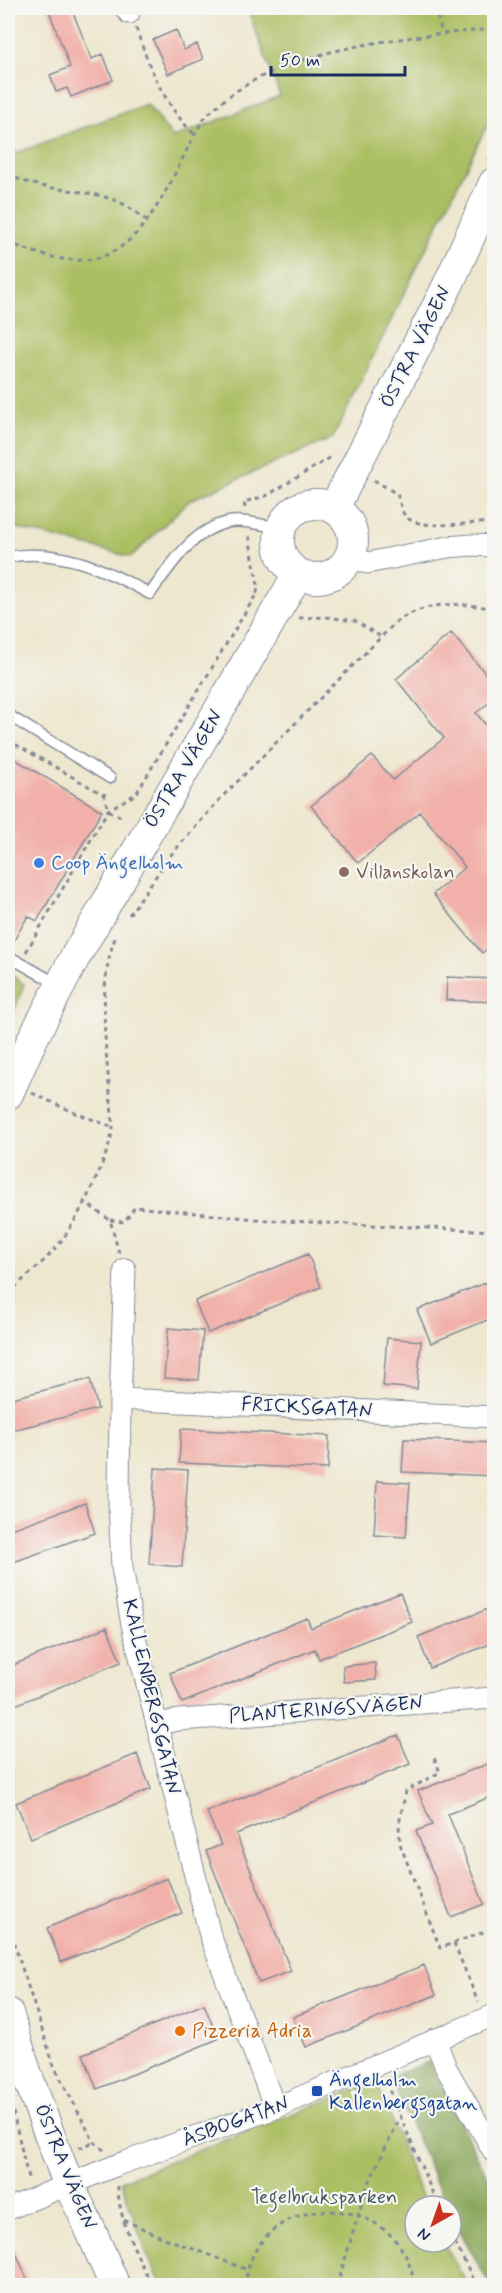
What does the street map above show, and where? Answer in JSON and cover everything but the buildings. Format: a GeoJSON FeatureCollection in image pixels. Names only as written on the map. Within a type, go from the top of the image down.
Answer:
{"type":"FeatureCollection","features":[{"type":"Feature","properties":{"kind":"main road","name":"ÖSTRA VÄGEN"},"geometry":{"type":"LineString","coordinates":[[334,508],[448,285],[495,183]]}},
{"type":"Feature","properties":{"kind":"main road"},"geometry":{"type":"LineString","coordinates":[[309,504],[321,504],[334,508],[344,517],[351,529],[353,542],[344,566],[334,574],[323,578],[310,578],[298,574],[288,566],[281,555],[278,541],[287,517],[297,509],[309,504]]}},
{"type":"Feature","properties":{"kind":"main road","name":"ÖSTRA VÄGEN"},"geometry":{"type":"LineString","coordinates":[[16,1091],[60,985],[131,858],[298,574]]}},
{"type":"Feature","properties":{"kind":"main road","name":"ÖSTRA VÄGEN"},"geometry":{"type":"LineString","coordinates":[[8,2013],[27,2075],[69,2186],[115,2286]]}},
{"type":"Feature","properties":{"kind":"street"},"geometry":{"type":"LineString","coordinates":[[350,555],[367,562],[448,547],[495,546]]}},
{"type":"Feature","properties":{"kind":"street","name":"KALLENBERGSGATAN"},"geometry":{"type":"LineString","coordinates":[[125,1269],[119,1503],[122,1567],[132,1625],[210,1935],[275,2108]]}},
{"type":"Feature","properties":{"kind":"street","name":"FRICKSGATAN"},"geometry":{"type":"LineString","coordinates":[[120,1399],[495,1418]]}},
{"type":"Feature","properties":{"kind":"street","name":"PLANTERINGSVÄGEN"},"geometry":{"type":"LineString","coordinates":[[158,1724],[179,1720],[495,1698]]}},
{"type":"Feature","properties":{"kind":"street","name":"ÅSBOGATAN"},"geometry":{"type":"LineString","coordinates":[[8,2209],[275,2108],[490,2017]]}},
{"type":"Feature","properties":{"kind":"street"},"geometry":{"type":"LineString","coordinates":[[435,2039],[446,2068],[495,2152]]}},
{"type":"Feature","properties":{"kind":"lane"},"geometry":{"type":"LineString","coordinates":[[8,557],[43,554],[64,558],[115,576],[150,594],[190,543],[211,528],[230,522],[281,528]]}},
{"type":"Feature","properties":{"kind":"lane"},"geometry":{"type":"LineString","coordinates":[[8,715],[110,778]]}},
{"type":"Feature","properties":{"kind":"lane"},"geometry":{"type":"LineString","coordinates":[[8,956],[60,985]]}},
{"type":"Feature","properties":{"kind":"path"},"geometry":{"type":"LineString","coordinates":[[435,8],[442,34]]}},
{"type":"Feature","properties":{"kind":"path"},"geometry":{"type":"LineString","coordinates":[[127,10],[162,93],[173,111],[195,134]]}},
{"type":"Feature","properties":{"kind":"path"},"geometry":{"type":"LineString","coordinates":[[8,243],[59,258],[93,259],[121,247],[147,220],[204,119],[238,89],[276,71],[331,52],[370,43],[495,29]]}},
{"type":"Feature","properties":{"kind":"path"},"geometry":{"type":"LineString","coordinates":[[8,174],[47,188],[114,200],[147,220]]}},
{"type":"Feature","properties":{"kind":"path"},"geometry":{"type":"LineString","coordinates":[[355,468],[397,494],[402,510],[411,521],[429,524],[495,523]]}},
{"type":"Feature","properties":{"kind":"path"},"geometry":{"type":"LineString","coordinates":[[8,983],[108,810],[136,794],[257,593]]}},
{"type":"Feature","properties":{"kind":"path"},"geometry":{"type":"LineString","coordinates":[[126,920],[170,856],[197,824],[397,621],[416,610],[440,604],[495,609]]}},
{"type":"Feature","properties":{"kind":"path"},"geometry":{"type":"LineString","coordinates":[[8,741],[104,795]]}},
{"type":"Feature","properties":{"kind":"path"},"geometry":{"type":"LineString","coordinates":[[110,778],[104,795],[108,810],[123,819]]}},
{"type":"Feature","properties":{"kind":"path"},"geometry":{"type":"LineString","coordinates":[[8,1294],[55,1248],[104,1163],[113,1127],[105,988],[109,959],[118,933]]}},
{"type":"Feature","properties":{"kind":"path"},"geometry":{"type":"LineString","coordinates":[[16,1091],[113,1127]]}},
{"type":"Feature","properties":{"kind":"path"},"geometry":{"type":"LineString","coordinates":[[83,1201],[110,1220],[124,1222],[135,1207],[266,1220],[495,1231]]}},
{"type":"Feature","properties":{"kind":"path"},"geometry":{"type":"LineString","coordinates":[[110,1220],[117,1251],[125,1269]]}},
{"type":"Feature","properties":{"kind":"path"},"geometry":{"type":"LineString","coordinates":[[434,1758],[440,1772],[406,1791],[399,1824],[400,1844],[440,1948],[495,1928]]}},
{"type":"Feature","properties":{"kind":"path"},"geometry":{"type":"LineString","coordinates":[[8,1925],[54,2066],[94,2142],[113,2154],[117,2166],[118,2200],[152,2286]]}},
{"type":"Feature","properties":{"kind":"path"},"geometry":{"type":"LineString","coordinates":[[454,1943],[490,2017]]}},
{"type":"Feature","properties":{"kind":"path"},"geometry":{"type":"LineString","coordinates":[[378,2064],[433,2194]]}},
{"type":"Feature","properties":{"kind":"path"},"geometry":{"type":"LineString","coordinates":[[10,2101],[34,2198]]}},
{"type":"Feature","properties":{"kind":"path"},"geometry":{"type":"LineString","coordinates":[[337,2286],[366,2189],[401,2115]]}},
{"type":"Feature","properties":{"kind":"path"},"geometry":{"type":"LineString","coordinates":[[245,2286],[248,2270],[257,2250],[268,2235],[296,2216],[329,2209],[358,2214],[381,2227],[392,2237],[410,2266],[414,2286]]}},
{"type":"Feature","properties":{"kind":"path"},"geometry":{"type":"LineString","coordinates":[[124,2220],[248,2270]]}},
{"type":"Feature","properties":{"kind":"path"},"geometry":{"type":"LineString","coordinates":[[461,2254],[477,2286]]}},
{"type":"Feature","properties":{"kind":"green space"},"geometry":{"type":"Polygon","coordinates":[[[247,8],[494,8],[494,111],[333,438],[190,500],[131,557],[8,526],[8,156],[147,104],[173,138],[280,96],[247,8]]]}},
{"type":"Feature","properties":{"kind":"green space"},"geometry":{"type":"Polygon","coordinates":[[[8,973],[24,984],[8,1029],[8,973]]]}},
{"type":"Feature","properties":{"kind":"green space"},"geometry":{"type":"Polygon","coordinates":[[[429,2062],[494,2189],[494,2285],[490,2285],[463,2237],[463,2194],[441,2194],[390,2077],[429,2062]]]}},
{"type":"Feature","properties":{"kind":"green space","name":"Tegelbruksparken"},"geometry":{"type":"Polygon","coordinates":[[[376,2081],[420,2194],[403,2194],[403,2254],[450,2254],[468,2285],[162,2285],[147,2255],[121,2181],[376,2081]]]}},
{"type":"Feature","properties":{"kind":"place","name":"Coop Ängelholm"},"geometry":{"type":"Point","coordinates":[39,863]}},
{"type":"Feature","properties":{"kind":"place","name":"Villanskolan"},"geometry":{"type":"Point","coordinates":[344,872]}},
{"type":"Feature","properties":{"kind":"place","name":"Pizzeria Adria"},"geometry":{"type":"Point","coordinates":[180,2031]}},
{"type":"Feature","properties":{"kind":"place","name":"Ängelholm Kallenbergsgatan"},"geometry":{"type":"Point","coordinates":[317,2091]}}]}
